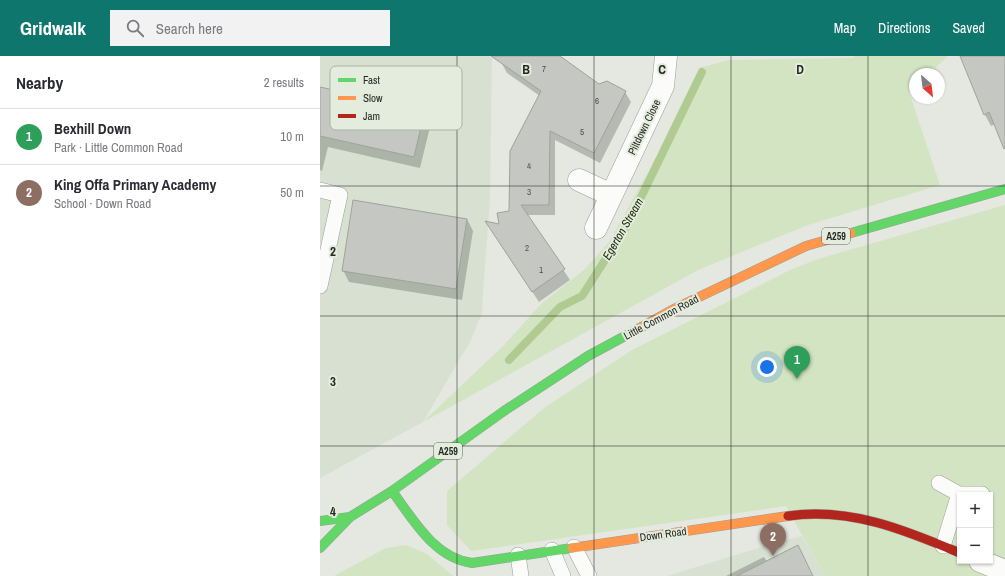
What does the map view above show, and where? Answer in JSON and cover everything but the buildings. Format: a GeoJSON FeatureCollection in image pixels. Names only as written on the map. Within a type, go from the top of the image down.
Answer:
{"type":"FeatureCollection","features":[{"type":"Feature","properties":{"kind":"main road","name":"Little Common Road"},"geometry":{"type":"LineString","coordinates":[[320,548],[350,517],[392,490],[504,411],[588,356],[676,308],[806,246],[1005,189]]}},
{"type":"Feature","properties":{"kind":"main road","name":"Down Road"},"geometry":{"type":"LineString","coordinates":[[392,490],[421,528],[444,552],[455,560],[472,563],[797,515],[823,514],[860,518],[894,526],[957,552]]}},
{"type":"Feature","properties":{"kind":"main road","name":"Little Common Road"},"geometry":{"type":"LineString","coordinates":[[320,521],[350,517]]}},
{"type":"Feature","properties":{"kind":"street","name":"Piltdown Close"},"geometry":{"type":"LineString","coordinates":[[596,228],[663,86],[666,56]]}},
{"type":"Feature","properties":{"kind":"street"},"geometry":{"type":"LineString","coordinates":[[579,180],[611,195]]}},
{"type":"Feature","properties":{"kind":"street"},"geometry":{"type":"LineString","coordinates":[[988,564],[1005,571]]}},
{"type":"Feature","properties":{"kind":"lane"},"geometry":{"type":"LineString","coordinates":[[320,190],[340,195],[320,286]]}},
{"type":"Feature","properties":{"kind":"lane"},"geometry":{"type":"LineString","coordinates":[[939,483],[957,493]]}},
{"type":"Feature","properties":{"kind":"lane"},"geometry":{"type":"LineString","coordinates":[[943,546],[957,500]]}},
{"type":"Feature","properties":{"kind":"lane"},"geometry":{"type":"LineString","coordinates":[[574,547],[589,576]]}},
{"type":"Feature","properties":{"kind":"lane"},"geometry":{"type":"LineString","coordinates":[[552,550],[563,576]]}},
{"type":"Feature","properties":{"kind":"lane"},"geometry":{"type":"LineString","coordinates":[[518,555],[521,576]]}},
{"type":"Feature","properties":{"kind":"shaded area"},"geometry":{"type":"Polygon","coordinates":[[[320,56],[492,56],[490,200],[482,313],[471,340],[423,422],[320,478],[320,56]]]}},
{"type":"Feature","properties":{"kind":"shaded area"},"geometry":{"type":"Polygon","coordinates":[[[802,536],[825,576],[667,576],[775,543],[802,536]]]}},
{"type":"Feature","properties":{"kind":"green space"},"geometry":{"type":"Polygon","coordinates":[[[855,56],[948,56],[935,68],[909,68],[909,104],[913,104],[940,185],[808,225],[700,269],[423,422],[503,346],[542,303],[585,269],[609,242],[652,165],[699,68],[729,60],[853,58],[855,56]]]}},
{"type":"Feature","properties":{"kind":"green space"},"geometry":{"type":"Polygon","coordinates":[[[1005,205],[1005,576],[825,576],[786,506],[471,551],[447,525],[447,491],[544,408],[632,350],[790,270],[818,259],[1005,205]]]}},
{"type":"Feature","properties":{"kind":"green space"},"geometry":{"type":"Polygon","coordinates":[[[406,545],[427,554],[453,576],[334,576],[386,548],[406,545]]]}},
{"type":"Feature","properties":{"kind":"waterway","name":"Egerton Stream"},"geometry":{"type":"LineString","coordinates":[[509,360],[560,307],[582,296],[628,224],[702,72]]}},
{"type":"Feature","properties":{"kind":"traffic: fast"},"geometry":{"type":"LineString","coordinates":[[851,233],[1005,189]]}},
{"type":"Feature","properties":{"kind":"traffic: fast"},"geometry":{"type":"LineString","coordinates":[[320,548],[350,517],[392,491],[504,411],[588,356],[638,329]]}},
{"type":"Feature","properties":{"kind":"traffic: fast"},"geometry":{"type":"LineString","coordinates":[[392,491],[426,536],[446,554],[459,560],[472,563],[572,548]]}},
{"type":"Feature","properties":{"kind":"traffic: fast"},"geometry":{"type":"LineString","coordinates":[[320,521],[350,517]]}},
{"type":"Feature","properties":{"kind":"traffic: slow"},"geometry":{"type":"LineString","coordinates":[[638,329],[676,308],[806,246],[851,233]]}},
{"type":"Feature","properties":{"kind":"traffic: slow"},"geometry":{"type":"LineString","coordinates":[[572,548],[788,516]]}},
{"type":"Feature","properties":{"kind":"traffic: jam"},"geometry":{"type":"LineString","coordinates":[[788,516],[811,514],[833,515],[877,522],[919,536],[957,552]]}},
{"type":"Feature","properties":{"kind":"place","name":"Bexhill Down"},"geometry":{"type":"Point","coordinates":[797,379]}},
{"type":"Feature","properties":{"kind":"place","name":"King Offa Primary Academy"},"geometry":{"type":"Point","coordinates":[773,556]}}]}
